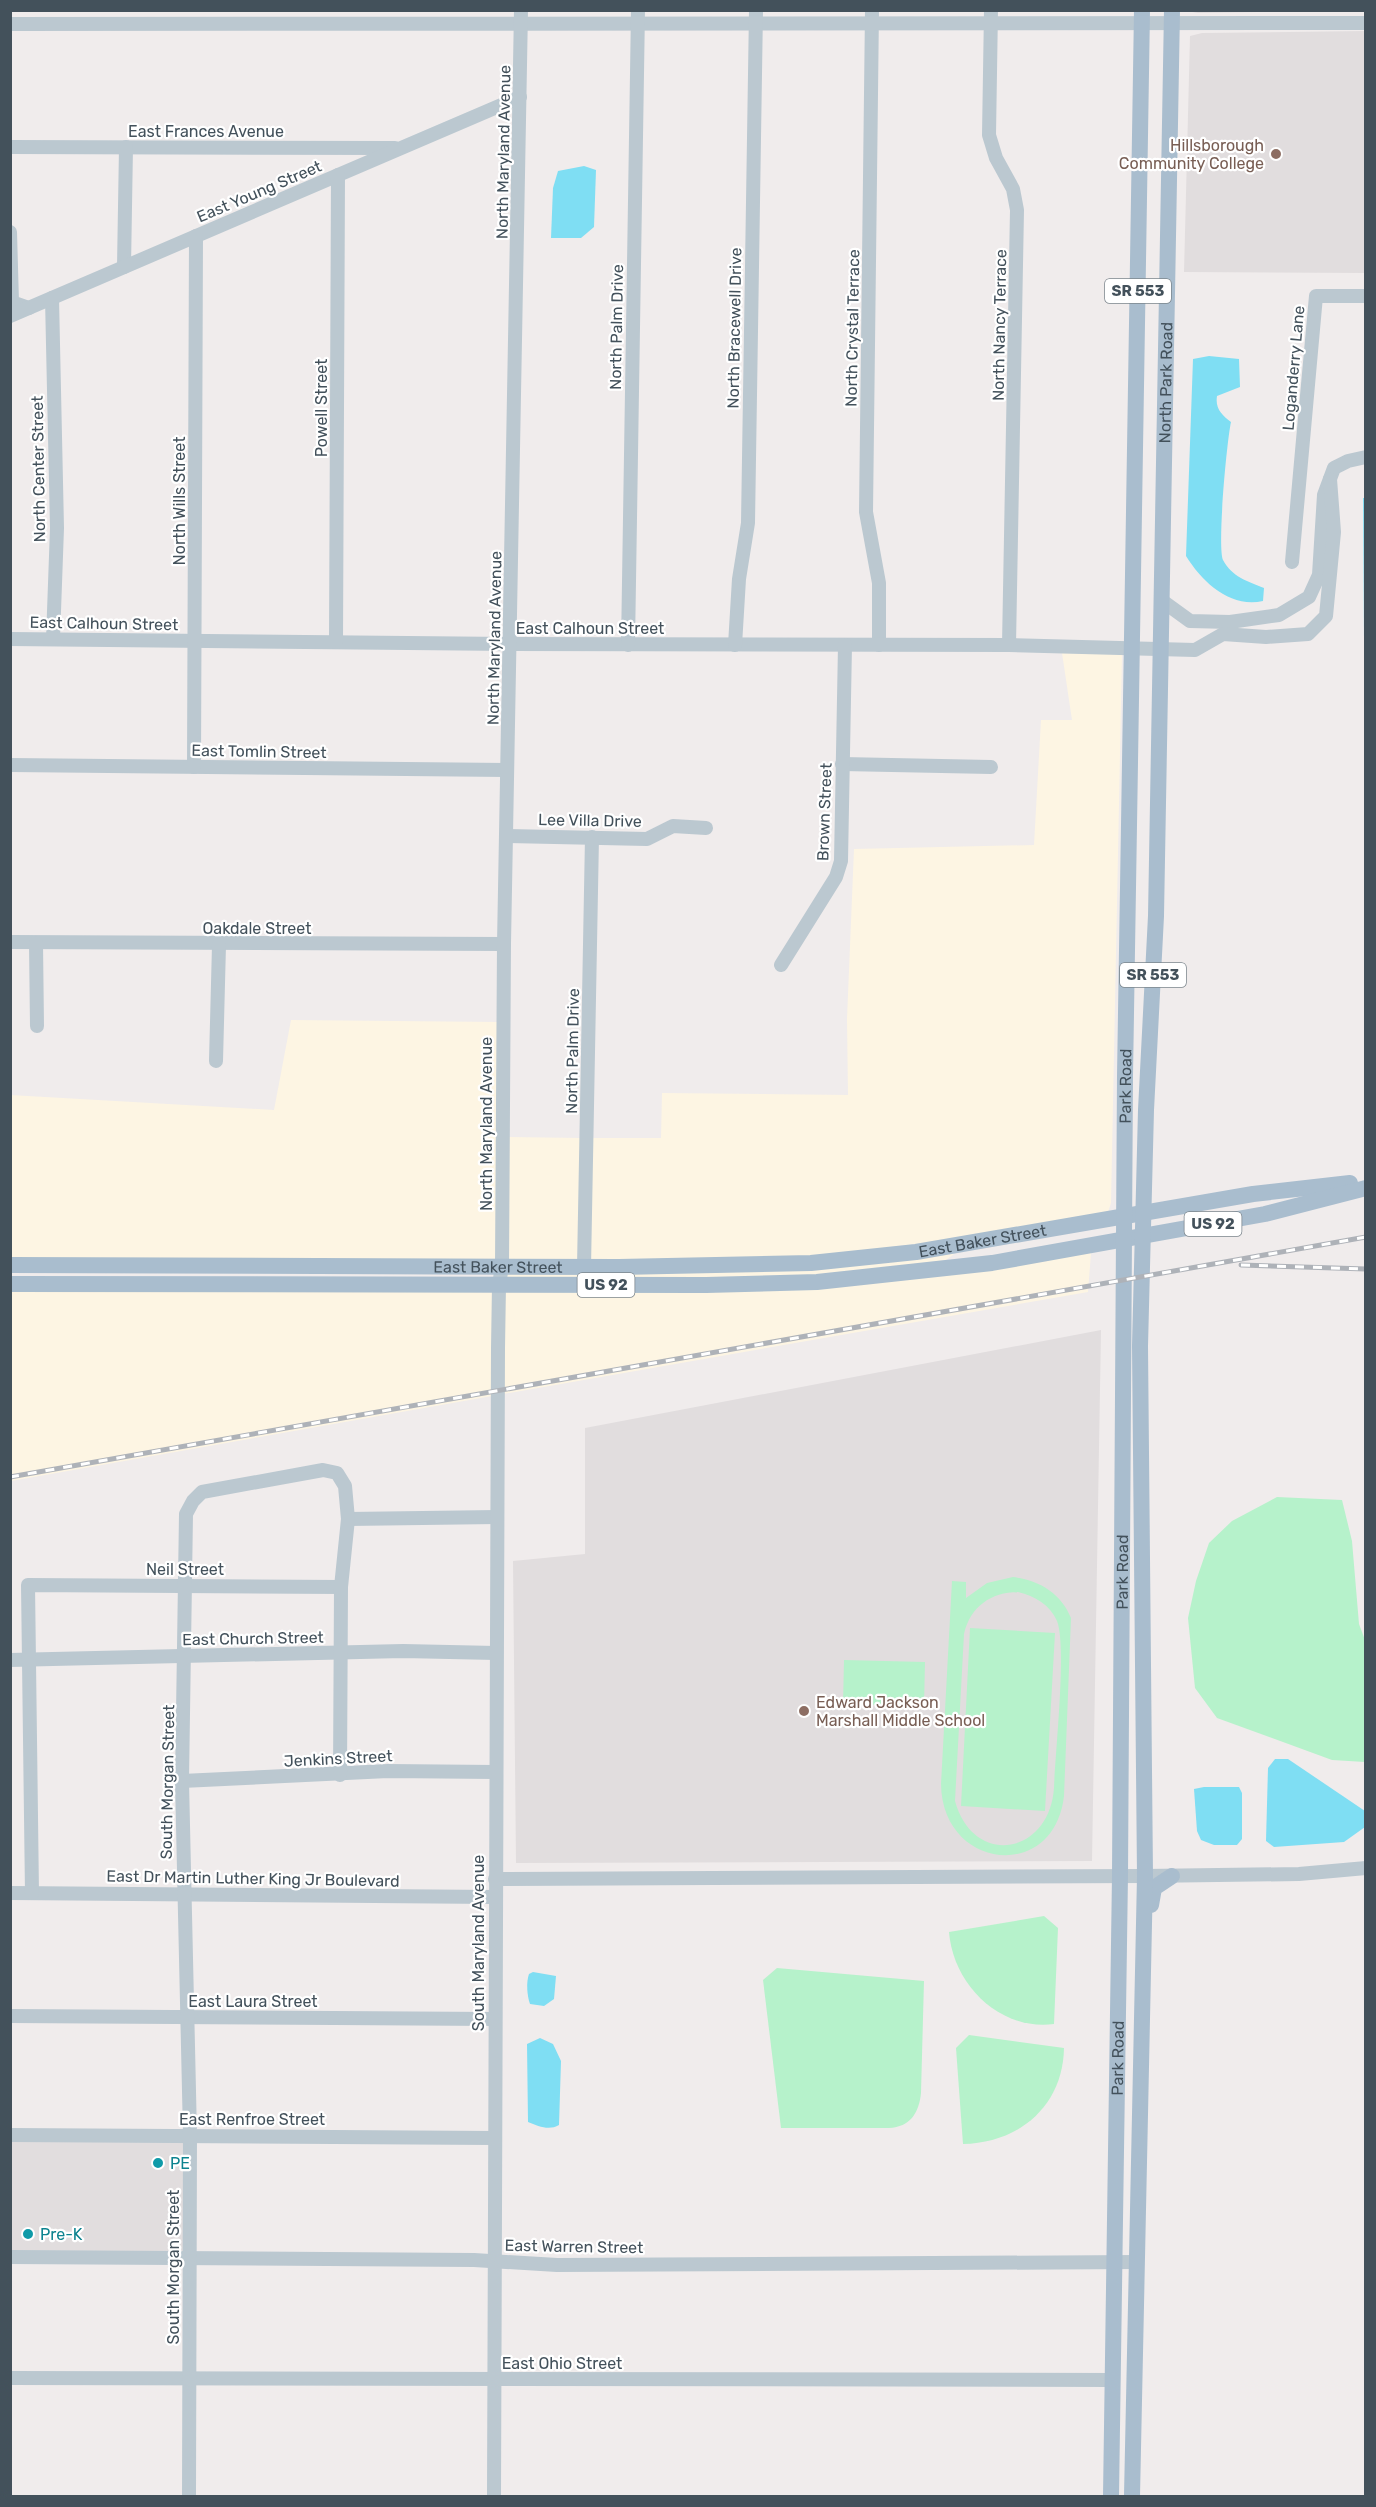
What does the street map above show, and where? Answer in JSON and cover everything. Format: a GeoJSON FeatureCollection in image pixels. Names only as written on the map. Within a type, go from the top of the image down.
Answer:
{"type":"FeatureCollection","features":[{"type":"Feature","properties":{"kind":"main road","name":"North Park Road"},"geometry":{"type":"LineString","coordinates":[[1133,648],[1142,17]]}},
{"type":"Feature","properties":{"kind":"main road","name":"North Park Road"},"geometry":{"type":"LineString","coordinates":[[1160,649],[1172,17]]}},
{"type":"Feature","properties":{"kind":"main road","name":"Park Road"},"geometry":{"type":"LineString","coordinates":[[1111,2496],[1133,648]]}},
{"type":"Feature","properties":{"kind":"main road","name":"Park Road"},"geometry":{"type":"LineString","coordinates":[[1132,2496],[1145,1876],[1140,1442],[1143,1212],[1156,916],[1160,649]]}},
{"type":"Feature","properties":{"kind":"main road","name":"US 92"},"geometry":{"type":"LineString","coordinates":[[1365,1181],[1253,1194],[1143,1212],[1125,1227],[1143,1237],[1265,1214],[1365,1188]]}},
{"type":"Feature","properties":{"kind":"main road","name":"East Baker Street"},"geometry":{"type":"LineString","coordinates":[[17,1284],[769,1285],[861,1278],[948,1266],[992,1263],[1125,1227]]}},
{"type":"Feature","properties":{"kind":"main road","name":"East Baker Street"},"geometry":{"type":"LineString","coordinates":[[17,1265],[584,1267],[767,1265],[858,1260],[1125,1227]]}},
{"type":"Feature","properties":{"kind":"main road"},"geometry":{"type":"LineString","coordinates":[[1121,1711],[1128,1727],[1129,1848],[1145,1876]]}},
{"type":"Feature","properties":{"kind":"main road"},"geometry":{"type":"LineString","coordinates":[[1120,1875],[1130,1891],[1133,1906],[1135,1988],[1141,2029]]}},
{"type":"Feature","properties":{"kind":"main road"},"geometry":{"type":"LineString","coordinates":[[1141,2029],[1148,1993],[1152,1896],[1154,1888],[1172,1876]]}},
{"type":"Feature","properties":{"kind":"main road"},"geometry":{"type":"LineString","coordinates":[[1115,2261],[1124,2272],[1126,2286],[1126,2391],[1133,2417]]}},
{"type":"Feature","properties":{"kind":"street","name":"North Maryland Avenue"},"geometry":{"type":"LineString","coordinates":[[499,1285],[502,1266],[504,944],[521,17]]}},
{"type":"Feature","properties":{"kind":"street","name":"North Palm Drive"},"geometry":{"type":"LineString","coordinates":[[628,645],[638,17]]}},
{"type":"Feature","properties":{"kind":"street","name":"North Bracewell Drive"},"geometry":{"type":"LineString","coordinates":[[735,645],[739,579],[748,523],[756,17]]}},
{"type":"Feature","properties":{"kind":"street","name":"North Crystal Terrace"},"geometry":{"type":"LineString","coordinates":[[872,17],[866,512],[879,583],[879,645]]}},
{"type":"Feature","properties":{"kind":"street","name":"North Nancy Terrace"},"geometry":{"type":"LineString","coordinates":[[991,17],[989,135],[996,159],[1013,189],[1017,210],[1009,645]]}},
{"type":"Feature","properties":{"kind":"street"},"geometry":{"type":"LineString","coordinates":[[17,19],[1172,17],[1365,23]]}},
{"type":"Feature","properties":{"kind":"street","name":"East Young Street"},"geometry":{"type":"LineString","coordinates":[[10,316],[520,97]]}},
{"type":"Feature","properties":{"kind":"street","name":"East Frances Avenue"},"geometry":{"type":"LineString","coordinates":[[10,147],[401,148]]}},
{"type":"Feature","properties":{"kind":"street"},"geometry":{"type":"LineString","coordinates":[[124,267],[126,147]]}},
{"type":"Feature","properties":{"kind":"street","name":"Powell Street"},"geometry":{"type":"LineString","coordinates":[[336,642],[338,175]]}},
{"type":"Feature","properties":{"kind":"street"},"geometry":{"type":"LineString","coordinates":[[10,232],[12,302],[29,308]]}},
{"type":"Feature","properties":{"kind":"street","name":"North Wills Street"},"geometry":{"type":"LineString","coordinates":[[194,767],[196,236]]}},
{"type":"Feature","properties":{"kind":"street","name":"Loganderry Lane"},"geometry":{"type":"LineString","coordinates":[[1292,562],[1316,296],[1365,296]]}},
{"type":"Feature","properties":{"kind":"street","name":"North Center Street"},"geometry":{"type":"LineString","coordinates":[[52,298],[57,528],[53,639]]}},
{"type":"Feature","properties":{"kind":"street"},"geometry":{"type":"LineString","coordinates":[[1161,600],[1190,621],[1281,636],[1308,634],[1326,615],[1324,495],[1334,468],[1348,461],[1365,457]]}},
{"type":"Feature","properties":{"kind":"street"},"geometry":{"type":"LineString","coordinates":[[1223,628],[1277,615],[1309,597],[1324,580],[1334,532],[1330,479]]}},
{"type":"Feature","properties":{"kind":"street"},"geometry":{"type":"LineString","coordinates":[[1298,493],[1324,495]]}},
{"type":"Feature","properties":{"kind":"street"},"geometry":{"type":"LineString","coordinates":[[1277,615],[1281,636]]}},
{"type":"Feature","properties":{"kind":"street","name":"East Calhoun Street"},"geometry":{"type":"LineString","coordinates":[[10,639],[628,645],[1009,645],[1195,650],[1223,628]]}},
{"type":"Feature","properties":{"kind":"street","name":"Brown Street"},"geometry":{"type":"LineString","coordinates":[[781,965],[836,877],[841,861],[844,645]]}},
{"type":"Feature","properties":{"kind":"street"},"geometry":{"type":"LineString","coordinates":[[842,764],[991,767]]}},
{"type":"Feature","properties":{"kind":"street","name":"East Tomlin Street"},"geometry":{"type":"LineString","coordinates":[[10,765],[507,770]]}},
{"type":"Feature","properties":{"kind":"street","name":"Lee Villa Drive"},"geometry":{"type":"LineString","coordinates":[[507,836],[646,839],[673,826],[706,828]]}},
{"type":"Feature","properties":{"kind":"street","name":"North Palm Drive"},"geometry":{"type":"LineString","coordinates":[[584,1267],[592,837]]}},
{"type":"Feature","properties":{"kind":"street","name":"Oakdale Street"},"geometry":{"type":"LineString","coordinates":[[10,942],[219,945],[504,944]]}},
{"type":"Feature","properties":{"kind":"street"},"geometry":{"type":"LineString","coordinates":[[36,943],[37,1026]]}},
{"type":"Feature","properties":{"kind":"street"},"geometry":{"type":"LineString","coordinates":[[216,1060],[219,945]]}},
{"type":"Feature","properties":{"kind":"street"},"geometry":{"type":"LineString","coordinates":[[17,1265],[17,1284]]}},
{"type":"Feature","properties":{"kind":"street"},"geometry":{"type":"LineString","coordinates":[[174,1285],[175,1265]]}},
{"type":"Feature","properties":{"kind":"street"},"geometry":{"type":"LineString","coordinates":[[350,1266],[350,1285]]}},
{"type":"Feature","properties":{"kind":"street","name":"South Maryland Avenue"},"geometry":{"type":"LineString","coordinates":[[494,2496],[495,1653],[499,1285]]}},
{"type":"Feature","properties":{"kind":"street","name":"South Morgan Street"},"geometry":{"type":"LineString","coordinates":[[189,2496],[190,2135],[182,1781],[186,1514],[193,1501],[202,1492],[323,1470],[337,1473],[345,1486],[348,1519]]}},
{"type":"Feature","properties":{"kind":"street"},"geometry":{"type":"LineString","coordinates":[[340,1775],[341,1587],[348,1519],[497,1517]]}},
{"type":"Feature","properties":{"kind":"street","name":"Neil Street"},"geometry":{"type":"LineString","coordinates":[[30,1660],[28,1585],[341,1587]]}},
{"type":"Feature","properties":{"kind":"street","name":"East Church Street"},"geometry":{"type":"LineString","coordinates":[[10,1660],[340,1653],[495,1653]]}},
{"type":"Feature","properties":{"kind":"street"},"geometry":{"type":"LineString","coordinates":[[30,1660],[32,1893]]}},
{"type":"Feature","properties":{"kind":"street","name":"Jenkins Street"},"geometry":{"type":"LineString","coordinates":[[182,1781],[388,1771],[495,1772]]}},
{"type":"Feature","properties":{"kind":"street"},"geometry":{"type":"LineString","coordinates":[[495,1879],[1172,1876],[1299,1874],[1365,1868]]}},
{"type":"Feature","properties":{"kind":"street","name":"East Dr Martin Luther King Jr Boulevard"},"geometry":{"type":"LineString","coordinates":[[10,1893],[494,1897]]}},
{"type":"Feature","properties":{"kind":"street","name":"East Laura Street"},"geometry":{"type":"LineString","coordinates":[[10,2016],[494,2019]]}},
{"type":"Feature","properties":{"kind":"street","name":"East Renfroe Street"},"geometry":{"type":"LineString","coordinates":[[10,2135],[494,2138]]}},
{"type":"Feature","properties":{"kind":"street","name":"East Warren Street"},"geometry":{"type":"LineString","coordinates":[[10,2257],[494,2260],[557,2265],[1137,2262]]}},
{"type":"Feature","properties":{"kind":"street","name":"East Ohio Street"},"geometry":{"type":"LineString","coordinates":[[10,2379],[188,2377],[494,2380],[1113,2380]]}},
{"type":"Feature","properties":{"kind":"shaded area"},"geometry":{"type":"Polygon","coordinates":[[[1186,10],[1365,10],[1198,13],[1186,11],[1186,10]]]}},
{"type":"Feature","properties":{"kind":"shaded area","name":"Hillsborough Community College"},"geometry":{"type":"Polygon","coordinates":[[[1365,31],[1365,273],[1184,272],[1190,36],[1202,33],[1365,31]]]}},
{"type":"Feature","properties":{"kind":"shaded area"},"geometry":{"type":"Polygon","coordinates":[[[1062,653],[1122,654],[1111,1203],[1108,1212],[971,1237],[811,1257],[590,1260],[592,1138],[661,1138],[662,1093],[848,1095],[847,1019],[854,849],[1034,845],[1041,720],[1072,720],[1062,653]]]}},
{"type":"Feature","properties":{"kind":"shaded area"},"geometry":{"type":"Polygon","coordinates":[[[291,1020],[498,1022],[497,1260],[11,1259],[10,1095],[274,1110],[291,1020]]]}},
{"type":"Feature","properties":{"kind":"shaded area"},"geometry":{"type":"Polygon","coordinates":[[[508,1137],[581,1138],[579,1260],[508,1260],[508,1137]]]}},
{"type":"Feature","properties":{"kind":"shaded area"},"geometry":{"type":"Polygon","coordinates":[[[1091,1253],[1088,1292],[503,1394],[504,1291],[640,1291],[1091,1253]]]}},
{"type":"Feature","properties":{"kind":"shaded area"},"geometry":{"type":"Polygon","coordinates":[[[954,1254],[946,1260],[817,1276],[506,1279],[507,1272],[954,1254]]]}},
{"type":"Feature","properties":{"kind":"shaded area"},"geometry":{"type":"Polygon","coordinates":[[[11,1290],[494,1291],[492,1396],[11,1481],[11,1290]]]}},
{"type":"Feature","properties":{"kind":"shaded area","name":"Edward Jackson Marshall Middle School"},"geometry":{"type":"Polygon","coordinates":[[[1101,1330],[1092,1861],[516,1863],[513,1561],[585,1554],[585,1428],[1101,1330]]]}},
{"type":"Feature","properties":{"kind":"shaded area"},"geometry":{"type":"Polygon","coordinates":[[[10,2135],[190,2135],[190,2257],[11,2257],[10,2135]]]}},
{"type":"Feature","properties":{"kind":"green space"},"geometry":{"type":"Polygon","coordinates":[[[1277,1497],[1342,1500],[1352,1541],[1359,1624],[1365,1640],[1365,1762],[1332,1760],[1217,1718],[1195,1688],[1188,1618],[1196,1581],[1209,1543],[1232,1521],[1277,1497]]]}},
{"type":"Feature","properties":{"kind":"green space"},"geometry":{"type":"Polygon","coordinates":[[[1013,1577],[1032,1581],[1055,1595],[1067,1609],[1071,1618],[1064,1796],[1056,1824],[1041,1843],[1021,1853],[999,1855],[978,1849],[959,1834],[946,1813],[941,1784],[952,1581],[966,1582],[966,1598],[987,1583],[1013,1577]],[[1008,1593],[983,1603],[971,1616],[964,1634],[955,1801],[964,1822],[977,1836],[993,1844],[1009,1845],[1025,1839],[1039,1828],[1049,1811],[1054,1788],[1061,1676],[1060,1634],[1057,1621],[1050,1610],[1041,1602],[1024,1594],[1008,1593]]]}},
{"type":"Feature","properties":{"kind":"green space"},"geometry":{"type":"Polygon","coordinates":[[[970,1628],[1055,1633],[1045,1811],[961,1806],[970,1628]]]}},
{"type":"Feature","properties":{"kind":"green space"},"geometry":{"type":"Polygon","coordinates":[[[844,1660],[925,1662],[924,1706],[843,1704],[844,1660]]]}},
{"type":"Feature","properties":{"kind":"green space"},"geometry":{"type":"Polygon","coordinates":[[[1044,1916],[1058,1928],[1054,2024],[1034,2024],[1015,2020],[998,2012],[969,1986],[952,1951],[949,1932],[1044,1916]]]}},
{"type":"Feature","properties":{"kind":"green space"},"geometry":{"type":"Polygon","coordinates":[[[777,1968],[924,1981],[921,2093],[916,2113],[908,2122],[889,2128],[781,2128],[763,1980],[777,1968]]]}},
{"type":"Feature","properties":{"kind":"green space"},"geometry":{"type":"Polygon","coordinates":[[[969,2035],[1064,2048],[1062,2069],[1056,2087],[1046,2104],[1034,2117],[1002,2137],[963,2144],[956,2048],[969,2035]]]}},
{"type":"Feature","properties":{"kind":"water"},"geometry":{"type":"Polygon","coordinates":[[[584,166],[596,170],[594,227],[581,238],[551,238],[553,188],[558,171],[584,166]]]}},
{"type":"Feature","properties":{"kind":"water"},"geometry":{"type":"Polygon","coordinates":[[[1209,356],[1239,359],[1240,387],[1217,396],[1220,411],[1231,422],[1225,470],[1221,551],[1223,560],[1231,571],[1246,581],[1264,588],[1263,601],[1239,601],[1218,591],[1209,584],[1186,556],[1193,359],[1209,356]]]}},
{"type":"Feature","properties":{"kind":"water"},"geometry":{"type":"Polygon","coordinates":[[[1363,498],[1366,498],[1365,639],[1364,639],[1363,498]]]}},
{"type":"Feature","properties":{"kind":"water"},"geometry":{"type":"Polygon","coordinates":[[[1275,1759],[1288,1759],[1365,1811],[1365,1827],[1344,1842],[1274,1847],[1266,1841],[1268,1768],[1275,1759]]]}},
{"type":"Feature","properties":{"kind":"water"},"geometry":{"type":"Polygon","coordinates":[[[1239,1787],[1242,1793],[1242,1839],[1237,1845],[1214,1845],[1201,1840],[1197,1831],[1194,1789],[1239,1787]]]}},
{"type":"Feature","properties":{"kind":"water"},"geometry":{"type":"Polygon","coordinates":[[[533,1972],[556,1976],[554,1999],[544,2006],[530,2004],[527,1981],[529,1974],[533,1972]]]}},
{"type":"Feature","properties":{"kind":"water"},"geometry":{"type":"Polygon","coordinates":[[[540,2038],[553,2044],[561,2061],[559,2125],[551,2128],[528,2122],[527,2044],[540,2038]]]}},
{"type":"Feature","properties":{"kind":"railway"},"geometry":{"type":"LineString","coordinates":[[10,1477],[1366,1237]]}},
{"type":"Feature","properties":{"kind":"railway"},"geometry":{"type":"LineString","coordinates":[[1241,1265],[1366,1269]]}},
{"type":"Feature","properties":{"kind":"place","name":"Hillsborough Community College"},"geometry":{"type":"Point","coordinates":[1276,154]}},
{"type":"Feature","properties":{"kind":"place","name":"Edward Jackson Marshall Middle School"},"geometry":{"type":"Point","coordinates":[804,1711]}},
{"type":"Feature","properties":{"kind":"place","name":"PE"},"geometry":{"type":"Point","coordinates":[158,2163]}},
{"type":"Feature","properties":{"kind":"place","name":"Pre-K"},"geometry":{"type":"Point","coordinates":[28,2234]}}]}
